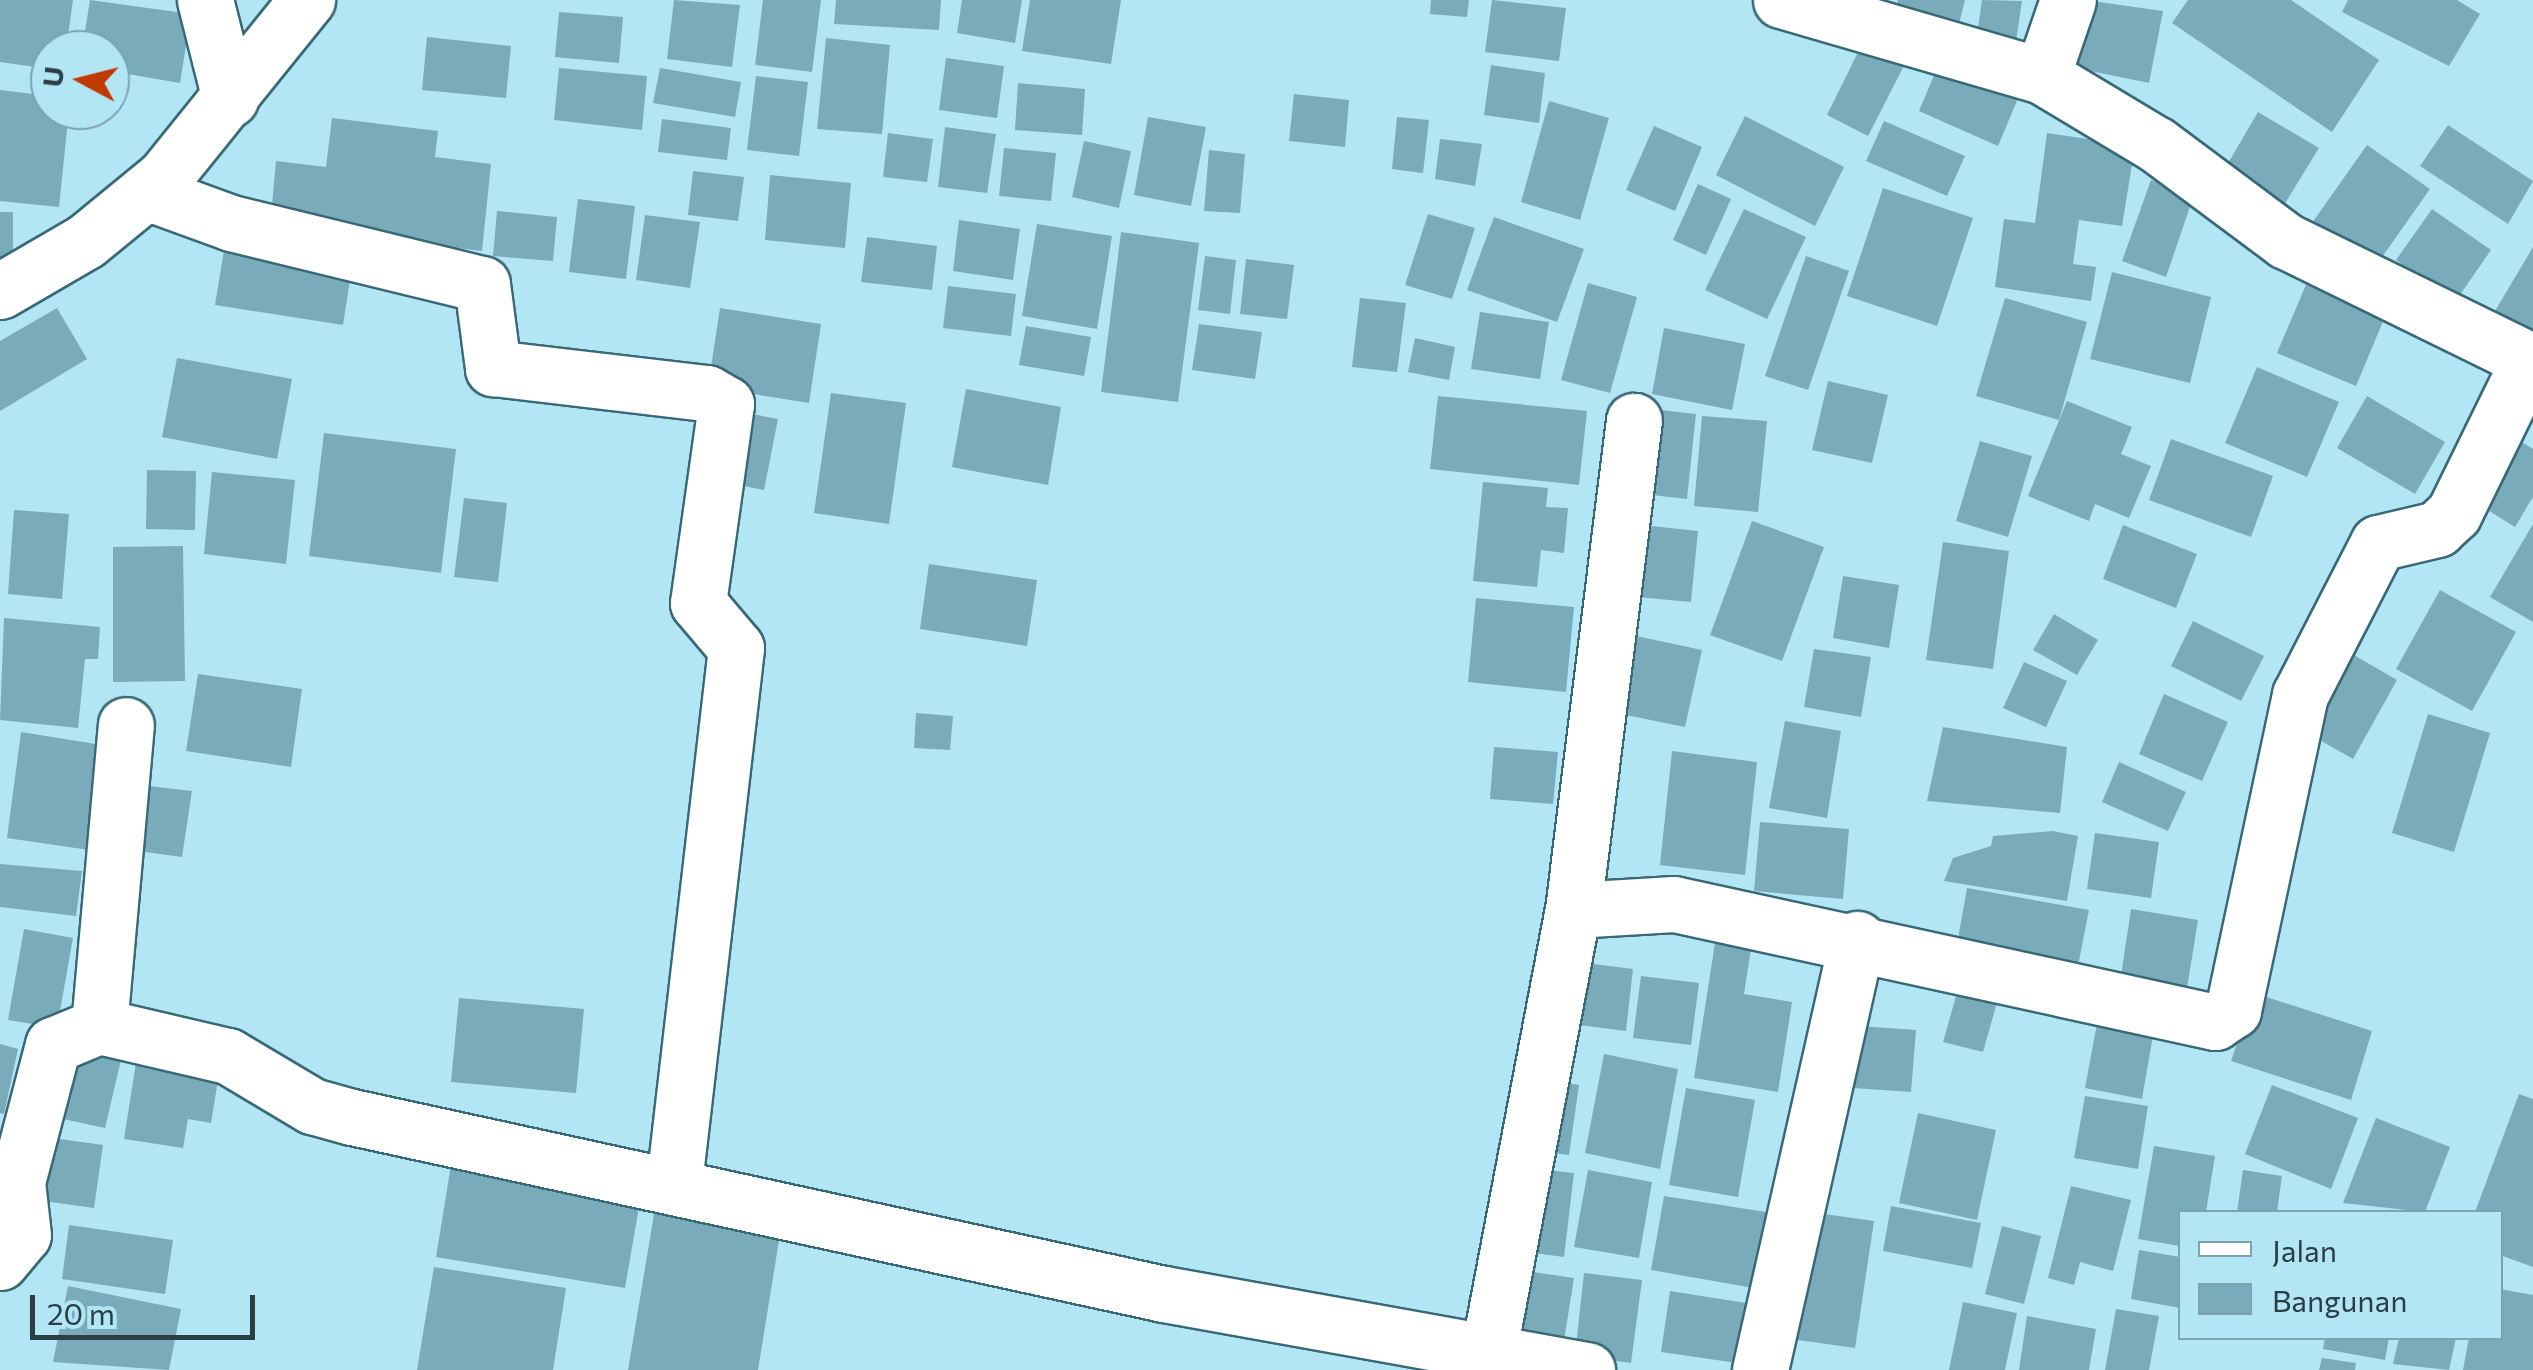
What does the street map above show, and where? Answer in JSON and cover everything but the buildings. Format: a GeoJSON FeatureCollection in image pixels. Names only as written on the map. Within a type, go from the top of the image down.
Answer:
{"type":"FeatureCollection","features":[{"type":"Feature","properties":{"kind":"street"},"geometry":{"type":"LineString","coordinates":[[206,0],[230,99]]}},
{"type":"Feature","properties":{"kind":"street"},"geometry":{"type":"LineString","coordinates":[[0,291],[86,242],[146,192],[230,99],[308,0]]}},
{"type":"Feature","properties":{"kind":"street"},"geometry":{"type":"LineString","coordinates":[[1573,910],[1674,904],[1857,939],[2225,1019],[2300,694],[2378,543],[2445,524],[2528,371],[2516,347],[2265,229],[2158,146],[2042,76],[1781,0]]}},
{"type":"Feature","properties":{"kind":"street"},"geometry":{"type":"LineString","coordinates":[[2042,76],[2068,0]]}},
{"type":"Feature","properties":{"kind":"street"},"geometry":{"type":"LineString","coordinates":[[146,192],[231,223],[482,284],[493,368],[708,393],[726,404],[698,603],[736,648],[674,1183]]}},
{"type":"Feature","properties":{"kind":"street"},"geometry":{"type":"LineString","coordinates":[[1487,1360],[1573,910],[1634,422]]}},
{"type":"Feature","properties":{"kind":"street"},"geometry":{"type":"LineString","coordinates":[[99,1026],[126,725]]}},
{"type":"Feature","properties":{"kind":"street"},"geometry":{"type":"LineString","coordinates":[[1760,1370],[1857,939]]}},
{"type":"Feature","properties":{"kind":"street"},"geometry":{"type":"LineString","coordinates":[[0,1262],[23,1236],[17,1182],[53,1045],[99,1026],[228,1056],[330,1112],[674,1183],[1164,1294],[1487,1360],[1587,1370]]}}]}
